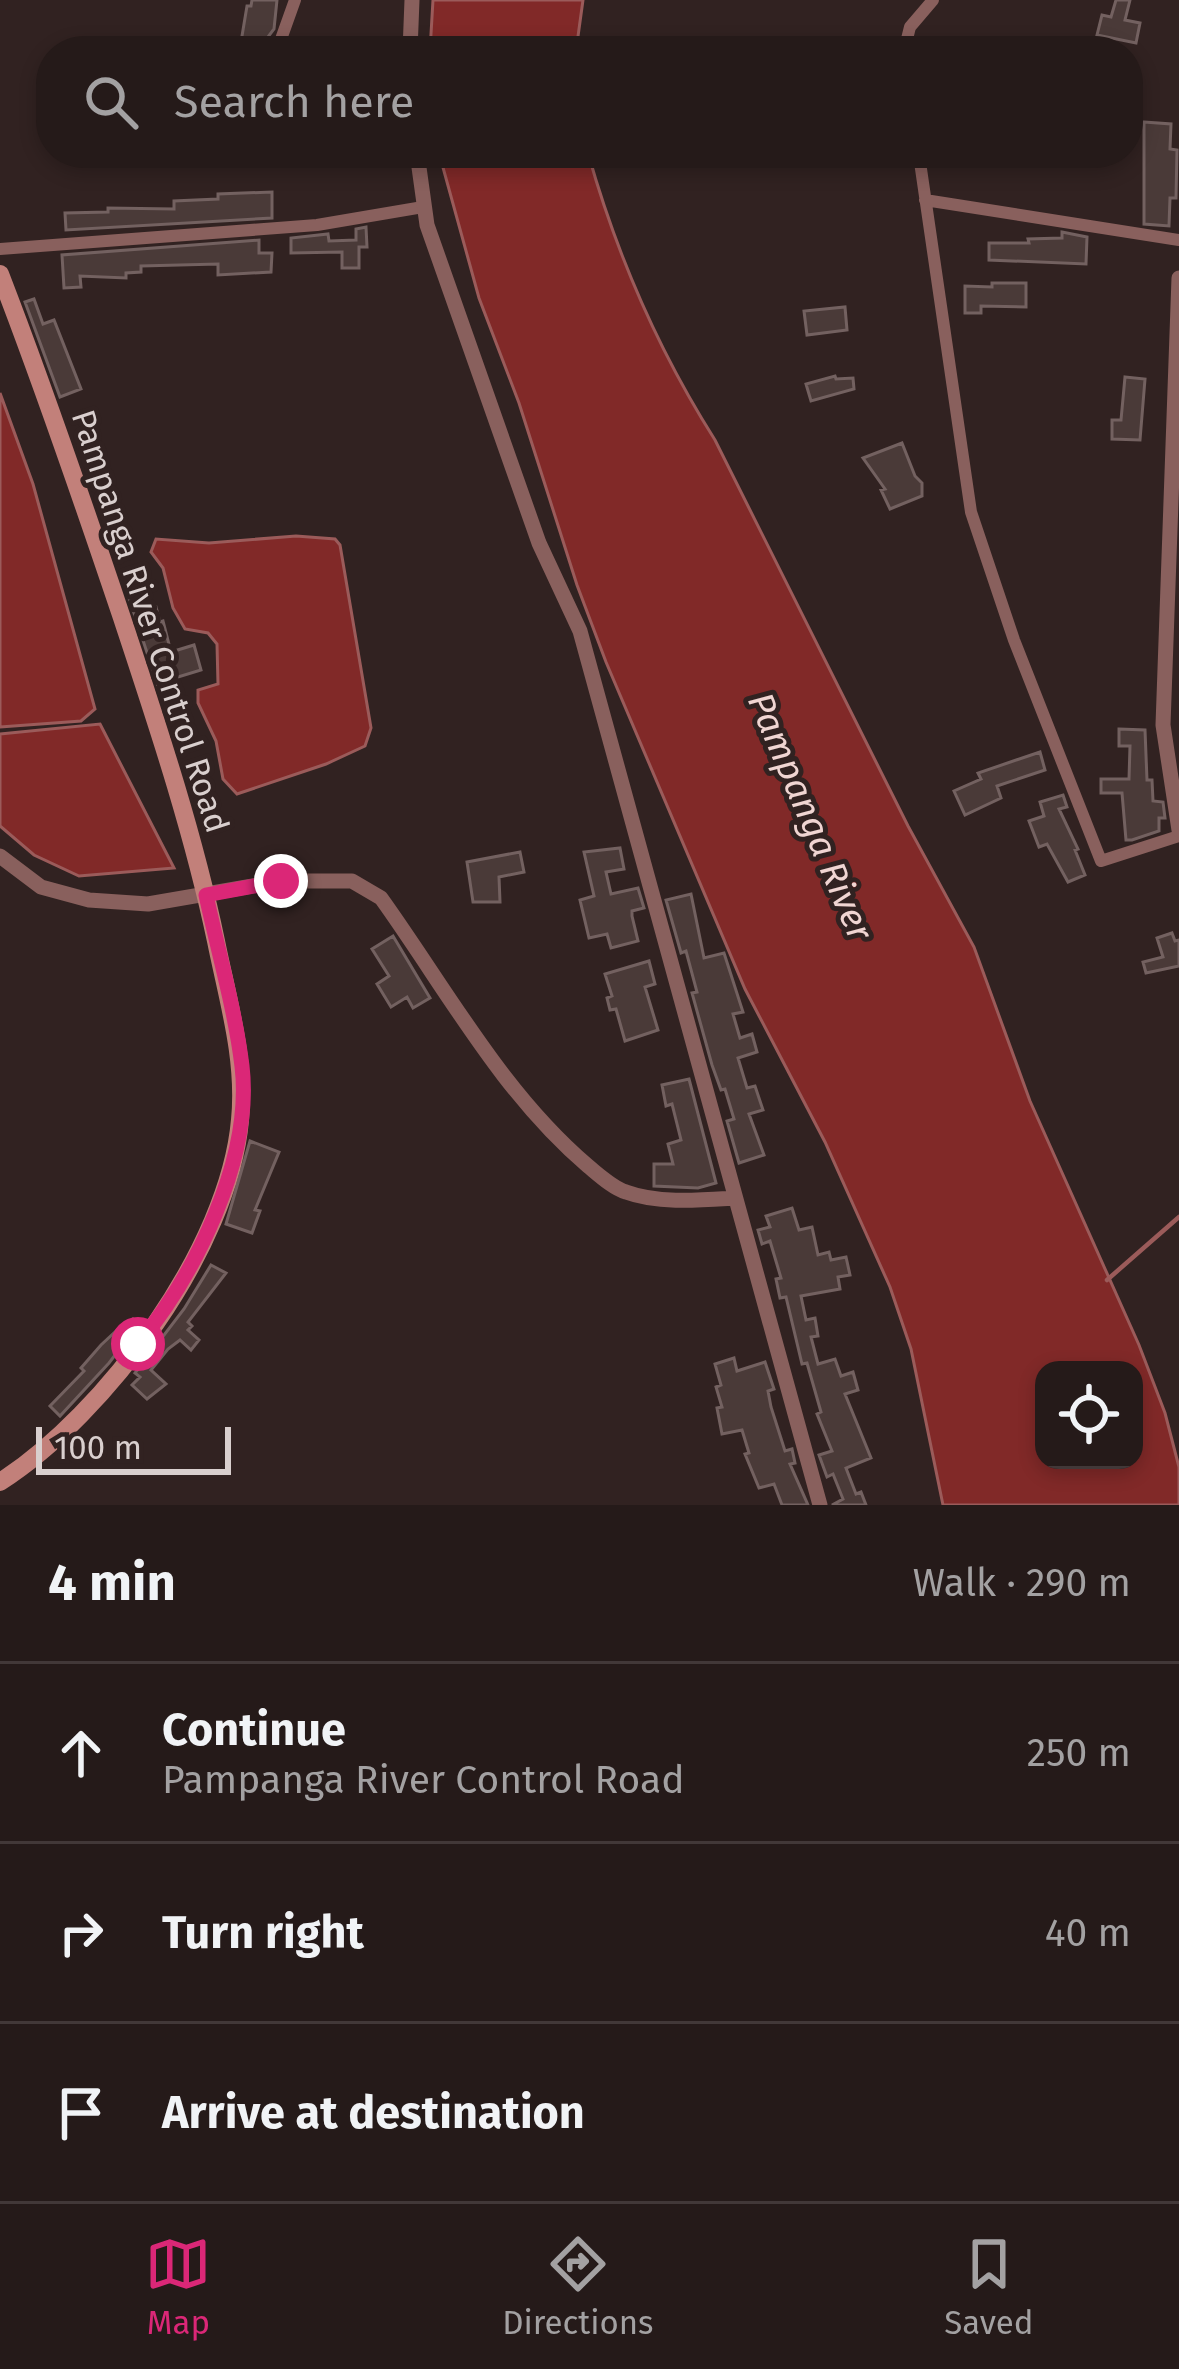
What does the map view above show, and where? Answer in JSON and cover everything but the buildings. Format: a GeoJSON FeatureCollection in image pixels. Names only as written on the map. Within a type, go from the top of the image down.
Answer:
{"type":"FeatureCollection","features":[{"type":"Feature","properties":{"kind":"main road","name":"Pampanga River Control Road"},"geometry":{"type":"LineString","coordinates":[[0,274],[54,414],[161,736],[206,895],[242,1069],[240,1125],[221,1203],[160,1318],[115,1379],[67,1432],[0,1482]]}},
{"type":"Feature","properties":{"kind":"street"},"geometry":{"type":"LineString","coordinates":[[282,36],[295,0]]}},
{"type":"Feature","properties":{"kind":"street"},"geometry":{"type":"LineString","coordinates":[[411,36],[412,0]]}},
{"type":"Feature","properties":{"kind":"street"},"geometry":{"type":"LineString","coordinates":[[908,36],[933,0]]}},
{"type":"Feature","properties":{"kind":"street"},"geometry":{"type":"LineString","coordinates":[[419,168],[423,207],[539,544],[580,631],[820,1505]]}},
{"type":"Feature","properties":{"kind":"street"},"geometry":{"type":"LineString","coordinates":[[919,168],[971,512],[1014,640],[1101,861],[1179,833],[1163,725],[1179,278]]}},
{"type":"Feature","properties":{"kind":"street"},"geometry":{"type":"LineString","coordinates":[[925,200],[1179,240]]}},
{"type":"Feature","properties":{"kind":"street"},"geometry":{"type":"LineString","coordinates":[[0,249],[317,225],[423,207]]}},
{"type":"Feature","properties":{"kind":"street"},"geometry":{"type":"LineString","coordinates":[[0,856],[41,887],[89,900],[148,904],[281,881],[352,881],[381,898],[506,1080],[550,1133],[597,1173],[625,1192],[700,1200],[735,1198]]}},
{"type":"Feature","properties":{"kind":"water"},"geometry":{"type":"Polygon","coordinates":[[[433,0],[583,0],[578,36],[431,36],[433,0]]]}},
{"type":"Feature","properties":{"kind":"water","name":"Pampanga River"},"geometry":{"type":"Polygon","coordinates":[[[443,168],[593,168],[612,229],[657,337],[715,440],[908,826],[974,947],[1030,1101],[1139,1345],[1165,1413],[1179,1467],[1179,1505],[943,1505],[911,1349],[890,1287],[825,1142],[745,989],[577,585],[519,403],[479,298],[443,168]]]}},
{"type":"Feature","properties":{"kind":"water"},"geometry":{"type":"Polygon","coordinates":[[[0,393],[33,484],[95,709],[81,721],[0,727],[0,393]]]}},
{"type":"Feature","properties":{"kind":"water"},"geometry":{"type":"Polygon","coordinates":[[[296,536],[335,539],[340,545],[371,728],[365,746],[237,794],[223,779],[216,741],[198,703],[198,690],[218,684],[217,644],[208,633],[185,629],[173,608],[163,568],[151,552],[156,539],[209,543],[296,536]]]}},
{"type":"Feature","properties":{"kind":"water"},"geometry":{"type":"Polygon","coordinates":[[[100,724],[174,868],[79,876],[34,855],[0,826],[0,734],[100,724]]]}},
{"type":"Feature","properties":{"kind":"waterway"},"geometry":{"type":"LineString","coordinates":[[1107,1280],[1179,1217]]}},
{"type":"Feature","properties":{"kind":"route"},"geometry":{"type":"LineString","coordinates":[[138,1344],[160,1318],[221,1203],[240,1125],[242,1069],[206,895],[281,881]]}}]}
